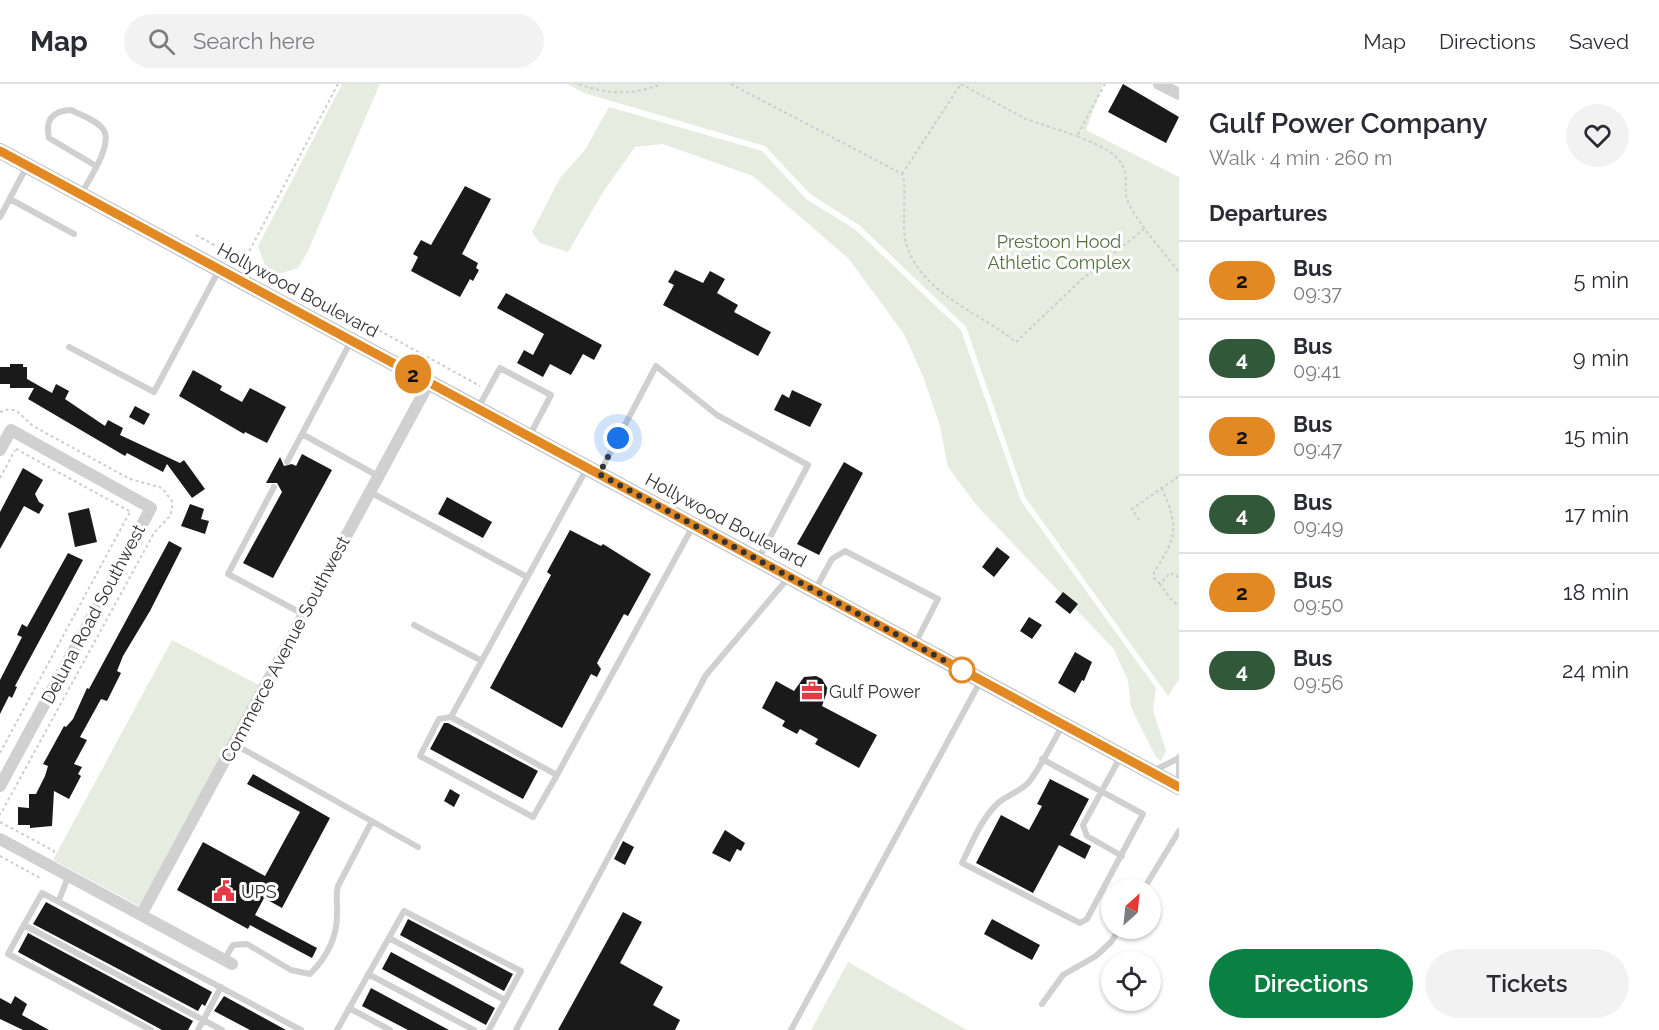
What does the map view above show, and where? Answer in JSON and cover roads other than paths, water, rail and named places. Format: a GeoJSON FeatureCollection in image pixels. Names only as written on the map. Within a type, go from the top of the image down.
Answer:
{"type":"FeatureCollection","features":[{"type":"Feature","properties":{"kind":"street"},"geometry":{"type":"LineString","coordinates":[[1159,84],[1179,94]]}},
{"type":"Feature","properties":{"kind":"street","name":"Hollywood Boulevard"},"geometry":{"type":"LineString","coordinates":[[0,151],[1179,787]]}},
{"type":"Feature","properties":{"kind":"street","name":"Commerce Avenue Southwest"},"geometry":{"type":"LineString","coordinates":[[141,915],[429,383]]}},
{"type":"Feature","properties":{"kind":"street","name":"Deluna Road Southwest"},"geometry":{"type":"LineString","coordinates":[[0,450],[11,430],[151,508],[0,786]]}},
{"type":"Feature","properties":{"kind":"street"},"geometry":{"type":"LineString","coordinates":[[0,839],[228,962]]}},
{"type":"Feature","properties":{"kind":"lane"},"geometry":{"type":"LineString","coordinates":[[81,195],[96,166],[108,140],[102,127],[71,110],[55,113],[49,120],[49,138],[96,166]]}},
{"type":"Feature","properties":{"kind":"lane"},"geometry":{"type":"LineString","coordinates":[[0,218],[27,166]]}},
{"type":"Feature","properties":{"kind":"lane"},"geometry":{"type":"LineString","coordinates":[[10,199],[74,234]]}},
{"type":"Feature","properties":{"kind":"lane"},"geometry":{"type":"LineString","coordinates":[[69,347],[154,392],[219,269]]}},
{"type":"Feature","properties":{"kind":"lane"},"geometry":{"type":"LineString","coordinates":[[287,462],[352,341]]}},
{"type":"Feature","properties":{"kind":"lane"},"geometry":{"type":"LineString","coordinates":[[451,717],[527,577],[656,366],[717,415],[808,465],[758,560]]}},
{"type":"Feature","properties":{"kind":"lane"},"geometry":{"type":"LineString","coordinates":[[478,409],[500,368],[551,395],[529,436]]}},
{"type":"Feature","properties":{"kind":"lane"},"geometry":{"type":"LineString","coordinates":[[302,434],[378,476]]}},
{"type":"Feature","properties":{"kind":"lane"},"geometry":{"type":"LineString","coordinates":[[274,487],[228,574],[303,615]]}},
{"type":"Feature","properties":{"kind":"lane"},"geometry":{"type":"LineString","coordinates":[[370,492],[527,577]]}},
{"type":"Feature","properties":{"kind":"lane"},"geometry":{"type":"LineString","coordinates":[[557,775],[451,717],[439,719],[420,756],[533,817],[557,775],[694,525]]}},
{"type":"Feature","properties":{"kind":"lane"},"geometry":{"type":"LineString","coordinates":[[815,591],[832,559],[844,550],[938,599],[914,644]]}},
{"type":"Feature","properties":{"kind":"lane"},"geometry":{"type":"LineString","coordinates":[[516,1030],[706,675],[789,577]]}},
{"type":"Feature","properties":{"kind":"lane"},"geometry":{"type":"LineString","coordinates":[[414,625],[482,661]]}},
{"type":"Feature","properties":{"kind":"lane"},"geometry":{"type":"LineString","coordinates":[[791,1030],[981,680]]}},
{"type":"Feature","properties":{"kind":"lane"},"geometry":{"type":"LineString","coordinates":[[1042,759],[1143,814],[1087,919],[1080,923],[962,863],[989,812],[1001,800],[1028,783],[1042,759],[1063,724]]}},
{"type":"Feature","properties":{"kind":"lane"},"geometry":{"type":"LineString","coordinates":[[233,744],[418,847]]}},
{"type":"Feature","properties":{"kind":"lane"},"geometry":{"type":"LineString","coordinates":[[1121,756],[1083,825],[1087,836],[1122,856]]}},
{"type":"Feature","properties":{"kind":"lane"},"geometry":{"type":"LineString","coordinates":[[1152,772],[1179,758],[1179,787]]}},
{"type":"Feature","properties":{"kind":"lane"},"geometry":{"type":"LineString","coordinates":[[228,962],[233,945],[247,944],[291,970],[310,974],[328,951],[337,929],[338,886],[372,821]]}},
{"type":"Feature","properties":{"kind":"lane"},"geometry":{"type":"LineString","coordinates":[[1150,879],[1179,831]]}},
{"type":"Feature","properties":{"kind":"lane"},"geometry":{"type":"LineString","coordinates":[[59,900],[69,876]]}},
{"type":"Feature","properties":{"kind":"lane"},"geometry":{"type":"LineString","coordinates":[[151,1030],[8,954],[42,893],[301,1030]]}},
{"type":"Feature","properties":{"kind":"lane"},"geometry":{"type":"LineString","coordinates":[[337,1030],[404,910],[521,971],[489,1030]]}},
{"type":"Feature","properties":{"kind":"lane"},"geometry":{"type":"LineString","coordinates":[[24,925],[222,1030]]}},
{"type":"Feature","properties":{"kind":"lane"},"geometry":{"type":"LineString","coordinates":[[389,938],[505,1000]]}},
{"type":"Feature","properties":{"kind":"lane"},"geometry":{"type":"LineString","coordinates":[[1042,1004],[1063,975],[1096,956],[1113,939]]}},
{"type":"Feature","properties":{"kind":"lane"},"geometry":{"type":"LineString","coordinates":[[368,974],[474,1030]]}},
{"type":"Feature","properties":{"kind":"lane"},"geometry":{"type":"LineString","coordinates":[[198,1030],[221,987]]}},
{"type":"Feature","properties":{"kind":"lane"},"geometry":{"type":"LineString","coordinates":[[349,1008],[390,1030]]}},
{"type":"Feature","properties":{"kind":"place","name":"Gulf Power"},"geometry":{"type":"Point","coordinates":[812,691]}},
{"type":"Feature","properties":{"kind":"place","name":"UPS"},"geometry":{"type":"Point","coordinates":[224,891]}},
{"type":"Feature","properties":{"kind":"park label","name":"Prestoon Hood Athletic Complex"},"geometry":{"type":"Point","coordinates":[1059,251]}}]}
